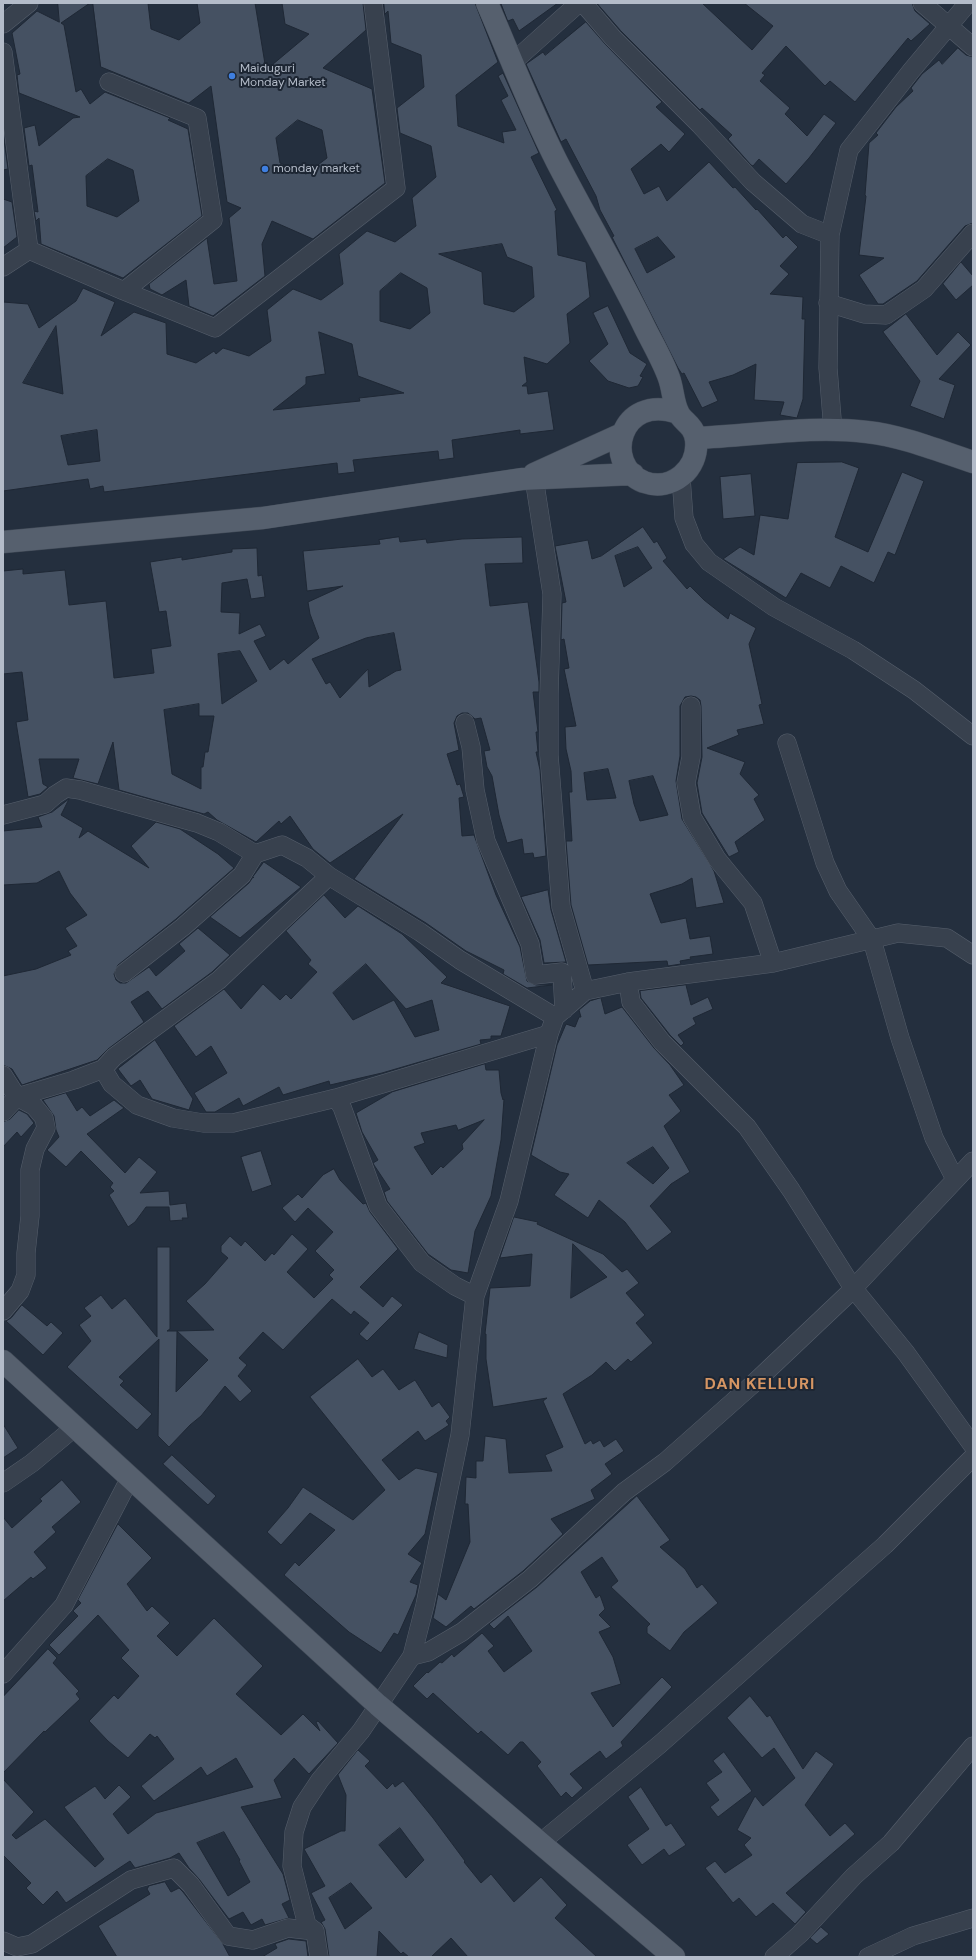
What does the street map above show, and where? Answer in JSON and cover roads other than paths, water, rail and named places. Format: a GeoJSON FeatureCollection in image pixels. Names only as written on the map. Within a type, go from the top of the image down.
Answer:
{"type":"FeatureCollection","features":[{"type":"Feature","properties":{"kind":"main road"},"geometry":{"type":"LineString","coordinates":[[486,3],[557,161],[625,288],[669,378],[678,413]]}},
{"type":"Feature","properties":{"kind":"main road"},"geometry":{"type":"LineString","coordinates":[[651,409],[665,409],[678,413],[689,424],[696,438],[694,460],[689,469],[681,477],[670,483],[656,484],[644,482],[633,474],[623,460],[620,443],[622,434],[629,422],[639,414],[651,409]]}},
{"type":"Feature","properties":{"kind":"main road"},"geometry":{"type":"LineString","coordinates":[[696,438],[799,431],[868,432],[913,443],[973,462]]}},
{"type":"Feature","properties":{"kind":"main road"},"geometry":{"type":"LineString","coordinates":[[528,479],[622,434]]}},
{"type":"Feature","properties":{"kind":"main road"},"geometry":{"type":"LineString","coordinates":[[3,542],[263,518],[528,479],[633,474]]}},
{"type":"Feature","properties":{"kind":"main road"},"geometry":{"type":"LineString","coordinates":[[3,1361],[378,1705],[674,1957]]}},
{"type":"Feature","properties":{"kind":"street"},"geometry":{"type":"LineString","coordinates":[[3,24],[29,3]]}},
{"type":"Feature","properties":{"kind":"street"},"geometry":{"type":"LineString","coordinates":[[29,250],[215,328],[396,188],[373,3]]}},
{"type":"Feature","properties":{"kind":"street"},"geometry":{"type":"LineString","coordinates":[[513,62],[579,3]]}},
{"type":"Feature","properties":{"kind":"street"},"geometry":{"type":"LineString","coordinates":[[583,3],[613,38],[700,125],[753,182],[802,224],[830,235]]}},
{"type":"Feature","properties":{"kind":"street"},"geometry":{"type":"LineString","coordinates":[[922,3],[973,47]]}},
{"type":"Feature","properties":{"kind":"street"},"geometry":{"type":"LineString","coordinates":[[833,431],[828,368],[830,235],[849,150],[968,3]]}},
{"type":"Feature","properties":{"kind":"street"},"geometry":{"type":"LineString","coordinates":[[3,52],[29,250]]}},
{"type":"Feature","properties":{"kind":"street"},"geometry":{"type":"LineString","coordinates":[[109,82],[197,118],[213,220],[124,291]]}},
{"type":"Feature","properties":{"kind":"street"},"geometry":{"type":"LineString","coordinates":[[828,303],[864,314],[886,315],[924,289],[973,233]]}},
{"type":"Feature","properties":{"kind":"street"},"geometry":{"type":"LineString","coordinates":[[3,267],[29,250]]}},
{"type":"Feature","properties":{"kind":"street"},"geometry":{"type":"LineString","coordinates":[[681,477],[684,518],[694,544],[709,562],[774,607],[853,650],[914,690],[973,736]]}},
{"type":"Feature","properties":{"kind":"street"},"geometry":{"type":"LineString","coordinates":[[528,479],[552,594],[549,755],[561,907],[585,991]]}},
{"type":"Feature","properties":{"kind":"street"},"geometry":{"type":"LineString","coordinates":[[691,706],[691,757],[686,783],[692,817],[717,859],[753,903],[773,963]]}},
{"type":"Feature","properties":{"kind":"street"},"geometry":{"type":"LineString","coordinates":[[464,723],[471,747],[475,790],[486,841],[530,944],[535,975],[562,972],[560,1013]]}},
{"type":"Feature","properties":{"kind":"street"},"geometry":{"type":"LineString","coordinates":[[787,743],[825,863],[838,892],[872,940],[898,1031],[934,1138],[955,1179]]}},
{"type":"Feature","properties":{"kind":"street"},"geometry":{"type":"LineString","coordinates":[[3,815],[45,804],[54,795],[66,788],[80,790],[197,823],[218,832],[255,854]]}},
{"type":"Feature","properties":{"kind":"street"},"geometry":{"type":"LineString","coordinates":[[124,973],[183,927],[242,875],[255,854],[282,845],[307,858],[329,876],[420,932],[460,960],[560,1013]]}},
{"type":"Feature","properties":{"kind":"street"},"geometry":{"type":"LineString","coordinates":[[3,1112],[17,1098],[103,1069],[114,1057],[219,980],[329,876]]}},
{"type":"Feature","properties":{"kind":"street"},"geometry":{"type":"LineString","coordinates":[[319,1957],[315,1931],[307,1925],[292,1866],[294,1832],[302,1807],[320,1780],[361,1731],[412,1656],[425,1605],[460,1435],[475,1296],[509,1200],[549,1034],[560,1013],[585,991],[628,982],[773,963],[898,933],[948,938],[973,955]]}},
{"type":"Feature","properties":{"kind":"street"},"geometry":{"type":"LineString","coordinates":[[628,982],[631,1002],[662,1042],[747,1127],[791,1190],[853,1288],[906,1353],[973,1446]]}},
{"type":"Feature","properties":{"kind":"street"},"geometry":{"type":"LineString","coordinates":[[103,1069],[112,1084],[137,1105],[173,1118],[203,1122],[233,1123],[336,1098],[549,1034]]}},
{"type":"Feature","properties":{"kind":"street"},"geometry":{"type":"LineString","coordinates":[[3,1075],[17,1098],[34,1106],[44,1118],[46,1128],[35,1149],[30,1170],[30,1216],[26,1253],[26,1275],[20,1291],[3,1311]]}},
{"type":"Feature","properties":{"kind":"street"},"geometry":{"type":"LineString","coordinates":[[336,1098],[342,1107],[378,1206],[422,1263],[455,1286],[475,1296]]}},
{"type":"Feature","properties":{"kind":"street"},"geometry":{"type":"LineString","coordinates":[[412,1656],[428,1652],[462,1632],[530,1579],[624,1492],[665,1462],[753,1384],[853,1288],[973,1161]]}},
{"type":"Feature","properties":{"kind":"street"},"geometry":{"type":"LineString","coordinates":[[3,1482],[32,1463],[75,1427]]}},
{"type":"Feature","properties":{"kind":"street"},"geometry":{"type":"LineString","coordinates":[[540,1843],[659,1745],[885,1545],[973,1457]]}},
{"type":"Feature","properties":{"kind":"street"},"geometry":{"type":"LineString","coordinates":[[3,1674],[64,1605],[130,1478]]}},
{"type":"Feature","properties":{"kind":"street"},"geometry":{"type":"LineString","coordinates":[[774,1957],[800,1934],[854,1876],[891,1843],[973,1746]]}},
{"type":"Feature","properties":{"kind":"street"},"geometry":{"type":"LineString","coordinates":[[3,1941],[17,1947],[32,1944],[131,1880],[174,1868],[191,1884],[228,1936],[253,1940],[288,1928],[315,1931]]}},
{"type":"Feature","properties":{"kind":"street"},"geometry":{"type":"LineString","coordinates":[[868,1957],[913,1936],[973,1918]]}},
{"type":"Feature","properties":{"kind":"place","name":"Maiduguri Monday Market"},"geometry":{"type":"Point","coordinates":[232,76]}},
{"type":"Feature","properties":{"kind":"place","name":"monday market"},"geometry":{"type":"Point","coordinates":[265,169]}},
{"type":"Feature","properties":{"kind":"district","name":"DAN KELLURI"},"geometry":{"type":"Point","coordinates":[760,1385]}}]}
